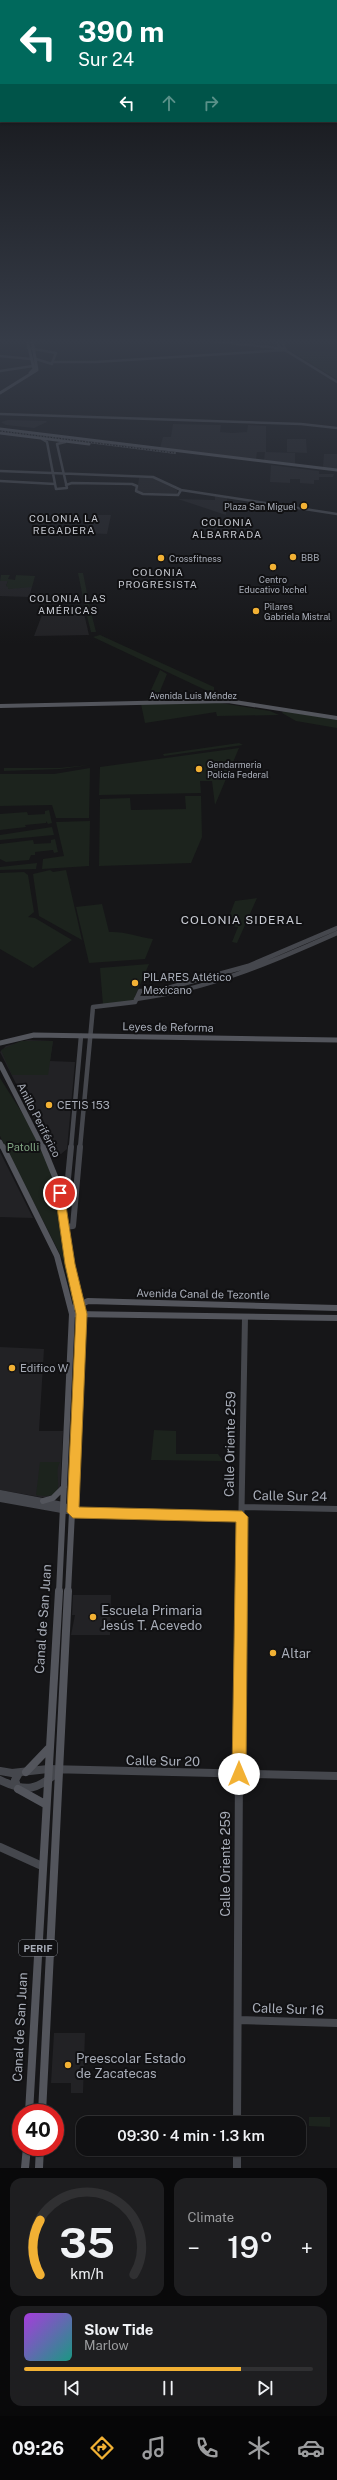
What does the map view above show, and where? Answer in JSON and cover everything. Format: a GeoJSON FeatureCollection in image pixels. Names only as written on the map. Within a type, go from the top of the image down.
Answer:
{"type":"FeatureCollection","features":[{"type":"Feature","properties":{"kind":"main road"},"geometry":{"type":"LineString","coordinates":[[59,441],[225,458]]}},
{"type":"Feature","properties":{"kind":"main road"},"geometry":{"type":"LineString","coordinates":[[94,441],[337,471]]}},
{"type":"Feature","properties":{"kind":"main road","name":"Avenida Luis Méndez"},"geometry":{"type":"LineString","coordinates":[[0,705],[231,698],[264,706]]}},
{"type":"Feature","properties":{"kind":"main road","name":"Avenida Luis Méndez"},"geometry":{"type":"LineString","coordinates":[[0,705],[228,701],[264,706]]}},
{"type":"Feature","properties":{"kind":"main road"},"geometry":{"type":"LineString","coordinates":[[264,706],[337,718]]}},
{"type":"Feature","properties":{"kind":"main road","name":"Leyes de Reforma"},"geometry":{"type":"LineString","coordinates":[[0,1043],[25,1035],[337,1040]]}},
{"type":"Feature","properties":{"kind":"main road","name":"Anillo Periférico"},"geometry":{"type":"LineString","coordinates":[[0,1064],[11,1089],[48,1159],[60,1193],[70,1264],[80,1304]]}},
{"type":"Feature","properties":{"kind":"main road"},"geometry":{"type":"LineString","coordinates":[[0,1074],[11,1089]]}},
{"type":"Feature","properties":{"kind":"main road","name":"Canal de San Juan"},"geometry":{"type":"LineString","coordinates":[[0,1142],[54,1250],[71,1312],[63,1507],[48,1748],[29,2104]]}},
{"type":"Feature","properties":{"kind":"main road","name":"Avenida Canal de Tezontle"},"geometry":{"type":"LineString","coordinates":[[71,1312],[80,1304],[95,1302],[337,1308]]}},
{"type":"Feature","properties":{"kind":"main road","name":"Canal de San Juan"},"geometry":{"type":"LineString","coordinates":[[42,2104],[73,1512],[82,1314],[80,1304]]}},
{"type":"Feature","properties":{"kind":"main road","name":"Avenida Canal de Tezontle"},"geometry":{"type":"LineString","coordinates":[[71,1312],[82,1314],[337,1318]]}},
{"type":"Feature","properties":{"kind":"main road"},"geometry":{"type":"LineString","coordinates":[[43,1501],[53,1498],[64,1487]]}},
{"type":"Feature","properties":{"kind":"main road"},"geometry":{"type":"LineString","coordinates":[[22,1772],[48,1748]]}},
{"type":"Feature","properties":{"kind":"main road"},"geometry":{"type":"LineString","coordinates":[[18,1789],[46,1804]]}},
{"type":"Feature","properties":{"kind":"main road"},"geometry":{"type":"LineString","coordinates":[[25,2168],[26,2156]]}},
{"type":"Feature","properties":{"kind":"main road"},"geometry":{"type":"LineString","coordinates":[[39,2168],[40,2156]]}},
{"type":"Feature","properties":{"kind":"street"},"geometry":{"type":"LineString","coordinates":[[46,441],[54,472],[56,488],[67,486],[72,483],[132,484],[137,486],[136,491],[143,494],[178,495],[180,489]]}},
{"type":"Feature","properties":{"kind":"street"},"geometry":{"type":"LineString","coordinates":[[65,442],[57,444],[67,486]]}},
{"type":"Feature","properties":{"kind":"street"},"geometry":{"type":"LineString","coordinates":[[51,459],[55,457],[60,458]]}},
{"type":"Feature","properties":{"kind":"street"},"geometry":{"type":"LineString","coordinates":[[0,471],[153,477],[180,489],[336,515]]}},
{"type":"Feature","properties":{"kind":"street"},"geometry":{"type":"LineString","coordinates":[[0,481],[55,484]]}},
{"type":"Feature","properties":{"kind":"street"},"geometry":{"type":"LineString","coordinates":[[136,1001],[140,992],[157,991],[248,966],[337,928]]}},
{"type":"Feature","properties":{"kind":"street"},"geometry":{"type":"LineString","coordinates":[[65,1227],[73,1226],[93,1007],[177,993],[258,967],[337,933]]}},
{"type":"Feature","properties":{"kind":"street"},"geometry":{"type":"LineString","coordinates":[[76,1196],[68,1195],[67,1192],[81,1036]]}},
{"type":"Feature","properties":{"kind":"street"},"geometry":{"type":"LineString","coordinates":[[72,1130],[82,1130]]}},
{"type":"Feature","properties":{"kind":"street","name":"Calle Oriente 259"},"geometry":{"type":"LineString","coordinates":[[237,2116],[244,1317]]}},
{"type":"Feature","properties":{"kind":"street"},"geometry":{"type":"LineString","coordinates":[[0,1493],[43,1501],[63,1507],[73,1512],[242,1517]]}},
{"type":"Feature","properties":{"kind":"street"},"geometry":{"type":"LineString","coordinates":[[0,1499],[63,1507]]}},
{"type":"Feature","properties":{"kind":"street","name":"Calle Sur 24"},"geometry":{"type":"LineString","coordinates":[[242,1507],[337,1508]]}},
{"type":"Feature","properties":{"kind":"street","name":"Calle Sur 20"},"geometry":{"type":"LineString","coordinates":[[0,1771],[22,1772],[47,1768],[60,1770],[337,1776]]}},
{"type":"Feature","properties":{"kind":"street"},"geometry":{"type":"LineString","coordinates":[[0,1780],[18,1789],[34,1789],[47,1783],[60,1770]]}},
{"type":"Feature","properties":{"kind":"street"},"geometry":{"type":"LineString","coordinates":[[18,1789],[15,1780],[22,1772]]}},
{"type":"Feature","properties":{"kind":"street"},"geometry":{"type":"LineString","coordinates":[[0,1847],[42,1866]]}},
{"type":"Feature","properties":{"kind":"street","name":"Calle Sur 16"},"geometry":{"type":"LineString","coordinates":[[238,2020],[337,2023]]}},
{"type":"Feature","properties":{"kind":"street"},"geometry":{"type":"LineString","coordinates":[[237,2156],[237,2168]]}},
{"type":"Feature","properties":{"kind":"shaded area"},"geometry":{"type":"Polygon","coordinates":[[[162,441],[266,441],[266,452],[295,453],[295,464],[264,460],[265,452],[257,452],[256,459],[160,448],[162,441]]]}},
{"type":"Feature","properties":{"kind":"shaded area"},"geometry":{"type":"Polygon","coordinates":[[[287,441],[306,441],[307,453],[287,452],[287,441]]]}},
{"type":"Feature","properties":{"kind":"shaded area"},"geometry":{"type":"Polygon","coordinates":[[[324,454],[337,454],[337,469],[323,467],[324,454]]]}},
{"type":"Feature","properties":{"kind":"shaded area"},"geometry":{"type":"Polygon","coordinates":[[[271,465],[319,471],[319,474],[334,474],[333,477],[319,477],[319,480],[314,480],[314,484],[300,483],[300,479],[290,479],[290,483],[270,482],[271,465]]]}},
{"type":"Feature","properties":{"kind":"shaded area"},"geometry":{"type":"Polygon","coordinates":[[[139,478],[153,478],[177,490],[177,494],[144,493],[137,491],[139,478]]]}},
{"type":"Feature","properties":{"kind":"shaded area"},"geometry":{"type":"Polygon","coordinates":[[[215,496],[227,498],[226,515],[178,499],[215,500],[215,496]]]}},
{"type":"Feature","properties":{"kind":"shaded area"},"geometry":{"type":"Polygon","coordinates":[[[91,515],[111,515],[107,534],[86,533],[91,515]]]}},
{"type":"Feature","properties":{"kind":"shaded area"},"geometry":{"type":"Polygon","coordinates":[[[0,581],[8,581],[6,586],[32,587],[29,597],[0,596],[0,581]]]}},
{"type":"Feature","properties":{"kind":"shaded area"},"geometry":{"type":"Polygon","coordinates":[[[45,607],[83,609],[89,635],[34,636],[45,607]]]}},
{"type":"Feature","properties":{"kind":"shaded area","name":"CETIS 153"},"geometry":{"type":"Polygon","coordinates":[[[28,1040],[53,1041],[50,1061],[75,1062],[67,1149],[61,1154],[54,1154],[50,1151],[0,1052],[6,1046],[28,1040]]]}},
{"type":"Feature","properties":{"kind":"shaded area"},"geometry":{"type":"Polygon","coordinates":[[[0,1152],[33,1218],[0,1217],[0,1152]]]}},
{"type":"Feature","properties":{"kind":"shaded area"},"geometry":{"type":"Polygon","coordinates":[[[0,1347],[44,1349],[39,1431],[63,1431],[60,1487],[46,1498],[0,1490],[0,1347]]]}},
{"type":"Feature","properties":{"kind":"shaded area","name":"Escuela Primaria Jesús T. Acevedo"},"geometry":{"type":"Polygon","coordinates":[[[73,1595],[111,1595],[110,1635],[71,1635],[75,1615],[72,1615],[73,1595]]]}},
{"type":"Feature","properties":{"kind":"shaded area","name":"Preescolar Estado de Zacatecas"},"geometry":{"type":"Polygon","coordinates":[[[54,2033],[85,2033],[83,2093],[71,2093],[71,2083],[51,2083],[54,2033]]]}},
{"type":"Feature","properties":{"kind":"green space"},"geometry":{"type":"Polygon","coordinates":[[[78,573],[83,573],[89,603],[84,603],[78,573]]]}},
{"type":"Feature","properties":{"kind":"green space"},"geometry":{"type":"Polygon","coordinates":[[[1,575],[10,575],[8,579],[15,580],[16,575],[35,576],[32,587],[8,589],[6,586],[8,581],[0,581],[1,575]]]}},
{"type":"Feature","properties":{"kind":"green space"},"geometry":{"type":"Polygon","coordinates":[[[84,604],[89,604],[96,632],[91,632],[84,604]]]}},
{"type":"Feature","properties":{"kind":"green space"},"geometry":{"type":"Polygon","coordinates":[[[100,635],[214,687],[214,694],[93,637],[100,635]]]}},
{"type":"Feature","properties":{"kind":"green space"},"geometry":{"type":"Polygon","coordinates":[[[160,670],[167,674],[158,696],[159,699],[147,699],[160,670]]]}},
{"type":"Feature","properties":{"kind":"green space"},"geometry":{"type":"Polygon","coordinates":[[[221,703],[270,711],[279,715],[217,716],[216,712],[145,723],[141,704],[221,703]]]}},
{"type":"Feature","properties":{"kind":"green space"},"geometry":{"type":"Polygon","coordinates":[[[283,711],[337,720],[337,728],[296,721],[282,713],[283,711]]]}},
{"type":"Feature","properties":{"kind":"green space"},"geometry":{"type":"Polygon","coordinates":[[[239,743],[243,745],[164,756],[163,754],[239,743]]]}},
{"type":"Feature","properties":{"kind":"green space"},"geometry":{"type":"Polygon","coordinates":[[[239,748],[215,805],[212,781],[200,781],[201,793],[99,795],[100,767],[239,748]]]}},
{"type":"Feature","properties":{"kind":"green space"},"geometry":{"type":"Polygon","coordinates":[[[90,765],[60,769],[4,771],[4,768],[59,768],[90,765]]]}},
{"type":"Feature","properties":{"kind":"green space"},"geometry":{"type":"Polygon","coordinates":[[[90,768],[89,818],[56,818],[52,805],[0,806],[0,774],[54,774],[90,768]]]}},
{"type":"Feature","properties":{"kind":"green space"},"geometry":{"type":"Polygon","coordinates":[[[185,796],[201,796],[202,837],[191,863],[99,866],[100,799],[130,798],[131,810],[186,809],[185,796]]]}},
{"type":"Feature","properties":{"kind":"green space"},"geometry":{"type":"Polygon","coordinates":[[[49,810],[52,823],[48,824],[46,821],[46,823],[25,825],[26,827],[0,830],[0,814],[27,812],[28,815],[45,814],[45,811],[49,810]]]}},
{"type":"Feature","properties":{"kind":"green space"},"geometry":{"type":"Polygon","coordinates":[[[90,821],[89,866],[42,869],[43,859],[64,856],[56,822],[90,821]]]}},
{"type":"Feature","properties":{"kind":"green space"},"geometry":{"type":"Polygon","coordinates":[[[52,827],[54,835],[0,840],[0,835],[52,827]]]}},
{"type":"Feature","properties":{"kind":"green space"},"geometry":{"type":"Polygon","coordinates":[[[55,839],[58,852],[54,853],[53,850],[35,852],[35,855],[31,855],[29,860],[6,862],[0,859],[0,844],[33,840],[34,844],[51,843],[51,840],[55,839]]]}},
{"type":"Feature","properties":{"kind":"green space"},"geometry":{"type":"Polygon","coordinates":[[[37,863],[36,869],[0,870],[0,867],[37,863]]]}},
{"type":"Feature","properties":{"kind":"green space"},"geometry":{"type":"Polygon","coordinates":[[[50,870],[53,872],[66,870],[82,940],[39,916],[33,874],[50,870]]]}},
{"type":"Feature","properties":{"kind":"green space"},"geometry":{"type":"Polygon","coordinates":[[[24,872],[28,875],[34,912],[28,917],[35,918],[72,940],[33,968],[0,949],[0,873],[24,872]]]}},
{"type":"Feature","properties":{"kind":"green space"},"geometry":{"type":"Polygon","coordinates":[[[257,898],[237,943],[232,942],[238,927],[226,925],[235,901],[257,898]]]}},
{"type":"Feature","properties":{"kind":"green space"},"geometry":{"type":"Polygon","coordinates":[[[102,904],[109,932],[126,933],[153,939],[145,959],[89,963],[76,907],[102,904]]]}},
{"type":"Feature","properties":{"kind":"green space"},"geometry":{"type":"Polygon","coordinates":[[[149,964],[133,1001],[103,1005],[100,968],[149,964]]]}},
{"type":"Feature","properties":{"kind":"green space"},"geometry":{"type":"Polygon","coordinates":[[[21,1041],[53,1041],[48,1075],[12,1075],[1,1050],[21,1041]]]}},
{"type":"Feature","properties":{"kind":"green space","name":"Patolli"},"geometry":{"type":"Polygon","coordinates":[[[0,1078],[29,1124],[45,1157],[56,1188],[66,1263],[76,1301],[73,1306],[63,1260],[0,1136],[0,1078]]]}},
{"type":"Feature","properties":{"kind":"green space"},"geometry":{"type":"Polygon","coordinates":[[[154,1430],[176,1431],[176,1454],[218,1454],[223,1461],[151,1460],[154,1430]]]}},
{"type":"Feature","properties":{"kind":"green space"},"geometry":{"type":"Polygon","coordinates":[[[40,1462],[60,1462],[58,1468],[58,1486],[57,1491],[54,1494],[47,1496],[36,1495],[40,1462]]]}},
{"type":"Feature","properties":{"kind":"green space"},"geometry":{"type":"Polygon","coordinates":[[[309,2117],[330,2117],[330,2127],[309,2126],[309,2117]]]}},
{"type":"Feature","properties":{"kind":"railway"},"geometry":{"type":"LineString","coordinates":[[81,441],[175,453]]}},
{"type":"Feature","properties":{"kind":"place","name":"Plaza San Miguel"},"geometry":{"type":"Point","coordinates":[304,506]}},
{"type":"Feature","properties":{"kind":"place","name":"BBB"},"geometry":{"type":"Point","coordinates":[293,557]}},
{"type":"Feature","properties":{"kind":"place","name":"Crossfitness"},"geometry":{"type":"Point","coordinates":[161,558]}},
{"type":"Feature","properties":{"kind":"place","name":"Centro Educativo Ixchel"},"geometry":{"type":"Point","coordinates":[273,567]}},
{"type":"Feature","properties":{"kind":"place","name":"Pilares Gabriela Mistral"},"geometry":{"type":"Point","coordinates":[256,611]}},
{"type":"Feature","properties":{"kind":"place","name":"Gendarmeria Policía Federal"},"geometry":{"type":"Point","coordinates":[199,769]}},
{"type":"Feature","properties":{"kind":"place","name":"PILARES Atlético Mexicano"},"geometry":{"type":"Point","coordinates":[135,983]}},
{"type":"Feature","properties":{"kind":"place","name":"CETIS 153"},"geometry":{"type":"Point","coordinates":[49,1105]}},
{"type":"Feature","properties":{"kind":"place","name":"Edifico W"},"geometry":{"type":"Point","coordinates":[12,1368]}},
{"type":"Feature","properties":{"kind":"place","name":"Escuela Primaria Jesús T. Acevedo"},"geometry":{"type":"Point","coordinates":[93,1617]}},
{"type":"Feature","properties":{"kind":"place","name":"Altar"},"geometry":{"type":"Point","coordinates":[273,1653]}},
{"type":"Feature","properties":{"kind":"place","name":"Preescolar Estado de Zacatecas"},"geometry":{"type":"Point","coordinates":[68,2065]}},
{"type":"Feature","properties":{"kind":"district","name":"COLONIA LA REGADERA"},"geometry":{"type":"Point","coordinates":[64,524]}},
{"type":"Feature","properties":{"kind":"district","name":"COLONIA ALBARRADA"},"geometry":{"type":"Point","coordinates":[227,528]}},
{"type":"Feature","properties":{"kind":"district","name":"COLONIA PROGRESISTA"},"geometry":{"type":"Point","coordinates":[158,578]}},
{"type":"Feature","properties":{"kind":"district","name":"COLONIA LAS AMÉRICAS"},"geometry":{"type":"Point","coordinates":[68,604]}},
{"type":"Feature","properties":{"kind":"district","name":"COLONIA SIDERAL"},"geometry":{"type":"Point","coordinates":[242,920]}},
{"type":"Feature","properties":{"kind":"route"},"geometry":{"type":"LineString","coordinates":[[60,1193],[70,1264],[82,1314],[73,1512],[242,1517],[240,1554],[239,1774]]}}]}
